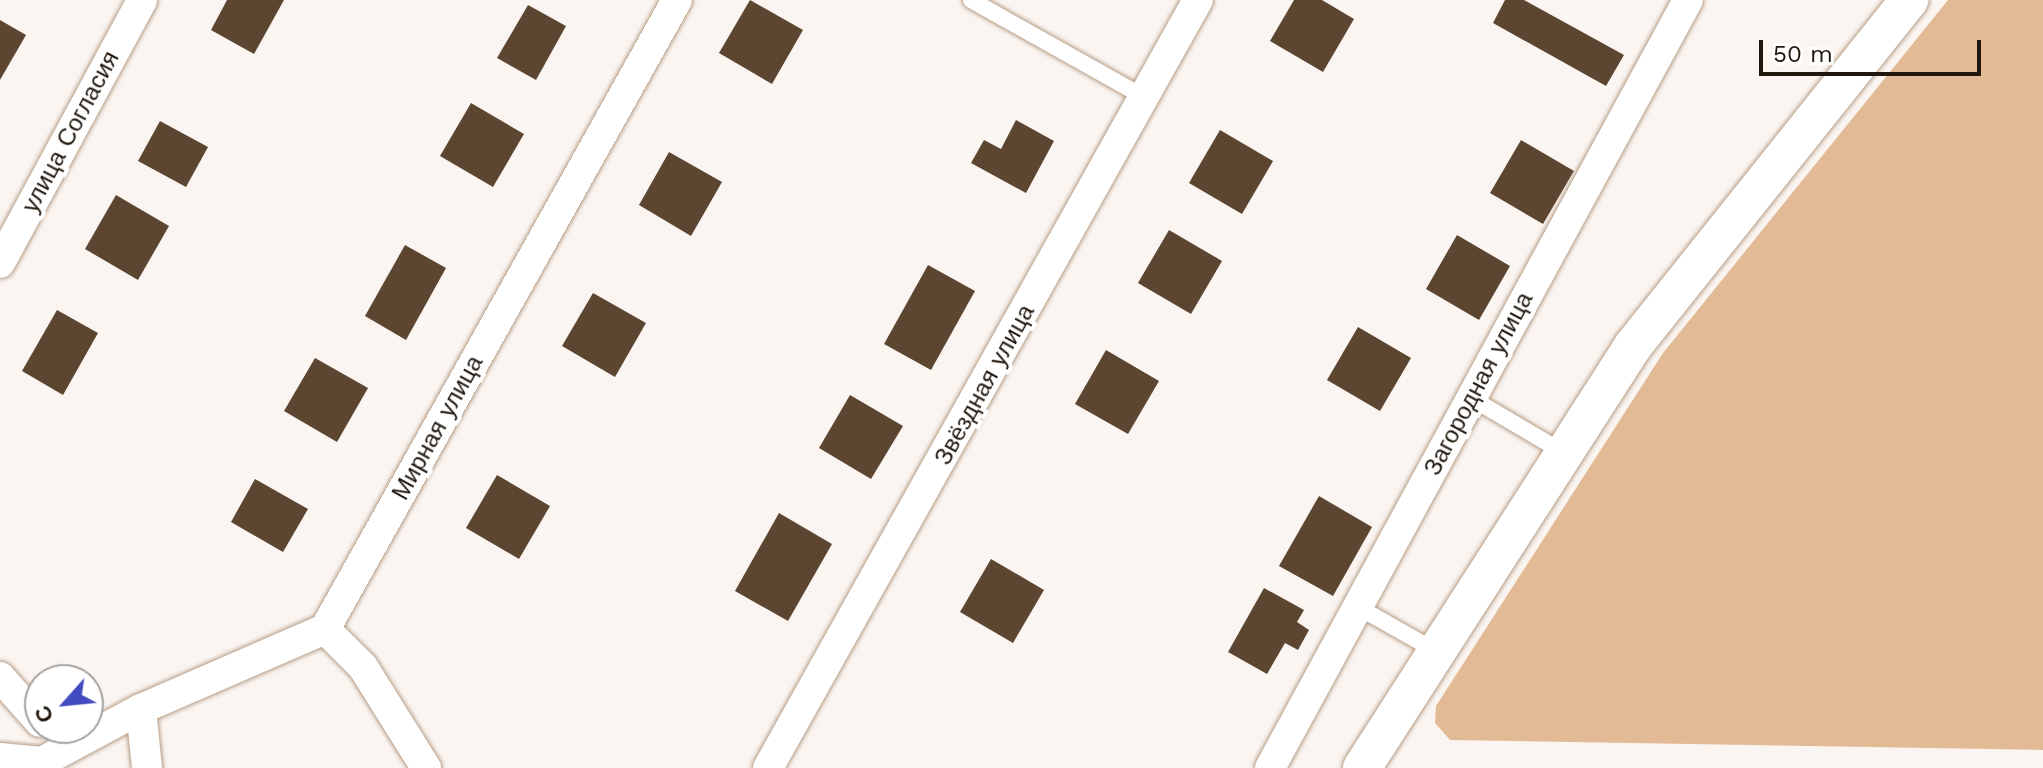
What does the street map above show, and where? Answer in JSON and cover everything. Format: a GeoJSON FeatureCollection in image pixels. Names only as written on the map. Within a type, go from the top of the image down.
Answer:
{"type":"FeatureCollection","features":[{"type":"Feature","properties":{"kind":"street","name":"улица Согласия"},"geometry":{"type":"LineString","coordinates":[[0,263],[142,0]]}},
{"type":"Feature","properties":{"kind":"street","name":"Мирная улица"},"geometry":{"type":"LineString","coordinates":[[325,629],[677,0]]}},
{"type":"Feature","properties":{"kind":"street","name":"Звёздная улица"},"geometry":{"type":"LineString","coordinates":[[768,768],[1198,0]]}},
{"type":"Feature","properties":{"kind":"street","name":"Загородная улица"},"geometry":{"type":"LineString","coordinates":[[1270,768],[1688,0]]}},
{"type":"Feature","properties":{"kind":"street"},"geometry":{"type":"LineString","coordinates":[[1362,768],[1561,451],[1633,346],[1909,0]]}},
{"type":"Feature","properties":{"kind":"street"},"geometry":{"type":"LineString","coordinates":[[0,758],[42,762],[61,749],[141,709],[325,629],[363,667],[426,768]]}},
{"type":"Feature","properties":{"kind":"street"},"geometry":{"type":"LineString","coordinates":[[0,677],[24,704]]}},
{"type":"Feature","properties":{"kind":"street"},"geometry":{"type":"LineString","coordinates":[[141,709],[147,768]]}},
{"type":"Feature","properties":{"kind":"lane"},"geometry":{"type":"LineString","coordinates":[[971,0],[1144,97]]}},
{"type":"Feature","properties":{"kind":"lane"},"geometry":{"type":"LineString","coordinates":[[1471,398],[1561,451]]}},
{"type":"Feature","properties":{"kind":"lane"},"geometry":{"type":"LineString","coordinates":[[1358,607],[1434,650]]}},
{"type":"Feature","properties":{"kind":"shaded area"},"geometry":{"type":"Polygon","coordinates":[[[1948,0],[2043,0],[2043,750],[1450,740],[1435,723],[1436,706],[1663,353],[1948,0]]]}},
{"type":"Feature","properties":{"kind":"building"},"geometry":{"type":"Polygon","coordinates":[[[227,0],[284,0],[254,54],[211,30],[227,0]]]}},
{"type":"Feature","properties":{"kind":"building"},"geometry":{"type":"Polygon","coordinates":[[[750,0],[803,30],[772,84],[719,53],[750,0]]]}},
{"type":"Feature","properties":{"kind":"building"},"geometry":{"type":"Polygon","coordinates":[[[1294,0],[1322,0],[1354,19],[1323,72],[1270,41],[1294,0]]]}},
{"type":"Feature","properties":{"kind":"building"},"geometry":{"type":"Polygon","coordinates":[[[1505,0],[1524,0],[1624,55],[1606,86],[1493,23],[1505,0]]]}},
{"type":"Feature","properties":{"kind":"building"},"geometry":{"type":"Polygon","coordinates":[[[528,5],[566,26],[536,80],[497,58],[528,5]]]}},
{"type":"Feature","properties":{"kind":"building"},"geometry":{"type":"Polygon","coordinates":[[[0,20],[26,35],[0,80],[0,20]]]}},
{"type":"Feature","properties":{"kind":"building"},"geometry":{"type":"Polygon","coordinates":[[[471,103],[524,134],[493,187],[440,156],[471,103]]]}},
{"type":"Feature","properties":{"kind":"building"},"geometry":{"type":"Polygon","coordinates":[[[1016,120],[1054,141],[1026,193],[971,163],[984,140],[1001,149],[1016,120]]]}},
{"type":"Feature","properties":{"kind":"building"},"geometry":{"type":"Polygon","coordinates":[[[160,121],[208,147],[186,187],[138,161],[160,121]]]}},
{"type":"Feature","properties":{"kind":"building"},"geometry":{"type":"Polygon","coordinates":[[[1220,130],[1273,161],[1242,214],[1189,183],[1220,130]]]}},
{"type":"Feature","properties":{"kind":"building"},"geometry":{"type":"Polygon","coordinates":[[[1521,140],[1574,171],[1543,224],[1490,193],[1521,140]]]}},
{"type":"Feature","properties":{"kind":"building"},"geometry":{"type":"Polygon","coordinates":[[[669,152],[722,182],[691,236],[639,205],[669,152]]]}},
{"type":"Feature","properties":{"kind":"building"},"geometry":{"type":"Polygon","coordinates":[[[116,195],[169,226],[138,280],[85,249],[116,195]]]}},
{"type":"Feature","properties":{"kind":"building"},"geometry":{"type":"Polygon","coordinates":[[[1169,230],[1222,261],[1191,314],[1138,283],[1169,230]]]}},
{"type":"Feature","properties":{"kind":"building"},"geometry":{"type":"Polygon","coordinates":[[[1457,235],[1510,266],[1479,320],[1426,289],[1457,235]]]}},
{"type":"Feature","properties":{"kind":"building"},"geometry":{"type":"Polygon","coordinates":[[[405,245],[446,268],[406,340],[365,316],[405,245]]]}},
{"type":"Feature","properties":{"kind":"building"},"geometry":{"type":"Polygon","coordinates":[[[928,265],[975,291],[931,370],[884,344],[928,265]]]}},
{"type":"Feature","properties":{"kind":"building"},"geometry":{"type":"Polygon","coordinates":[[[593,293],[646,323],[615,377],[562,346],[593,293]]]}},
{"type":"Feature","properties":{"kind":"building"},"geometry":{"type":"Polygon","coordinates":[[[57,310],[98,333],[63,395],[22,371],[57,310]]]}},
{"type":"Feature","properties":{"kind":"building"},"geometry":{"type":"Polygon","coordinates":[[[1358,327],[1411,358],[1380,411],[1327,380],[1358,327]]]}},
{"type":"Feature","properties":{"kind":"building"},"geometry":{"type":"Polygon","coordinates":[[[1106,350],[1159,381],[1128,434],[1075,404],[1106,350]]]}},
{"type":"Feature","properties":{"kind":"building"},"geometry":{"type":"Polygon","coordinates":[[[315,358],[368,388],[337,442],[284,411],[315,358]]]}},
{"type":"Feature","properties":{"kind":"building"},"geometry":{"type":"Polygon","coordinates":[[[850,395],[903,426],[871,479],[819,448],[850,395]]]}},
{"type":"Feature","properties":{"kind":"building"},"geometry":{"type":"Polygon","coordinates":[[[497,475],[550,506],[519,559],[466,528],[497,475]]]}},
{"type":"Feature","properties":{"kind":"building"},"geometry":{"type":"Polygon","coordinates":[[[255,479],[308,509],[283,552],[231,522],[255,479]]]}},
{"type":"Feature","properties":{"kind":"building"},"geometry":{"type":"Polygon","coordinates":[[[1319,496],[1372,527],[1333,596],[1279,566],[1319,496]]]}},
{"type":"Feature","properties":{"kind":"building"},"geometry":{"type":"Polygon","coordinates":[[[779,513],[832,544],[788,621],[735,591],[779,513]]]}},
{"type":"Feature","properties":{"kind":"building"},"geometry":{"type":"Polygon","coordinates":[[[991,559],[1044,590],[1013,643],[960,612],[991,559]]]}},
{"type":"Feature","properties":{"kind":"building"},"geometry":{"type":"Polygon","coordinates":[[[1264,588],[1304,610],[1297,622],[1309,630],[1298,650],[1285,643],[1267,674],[1228,652],[1264,588]]]}}]}
